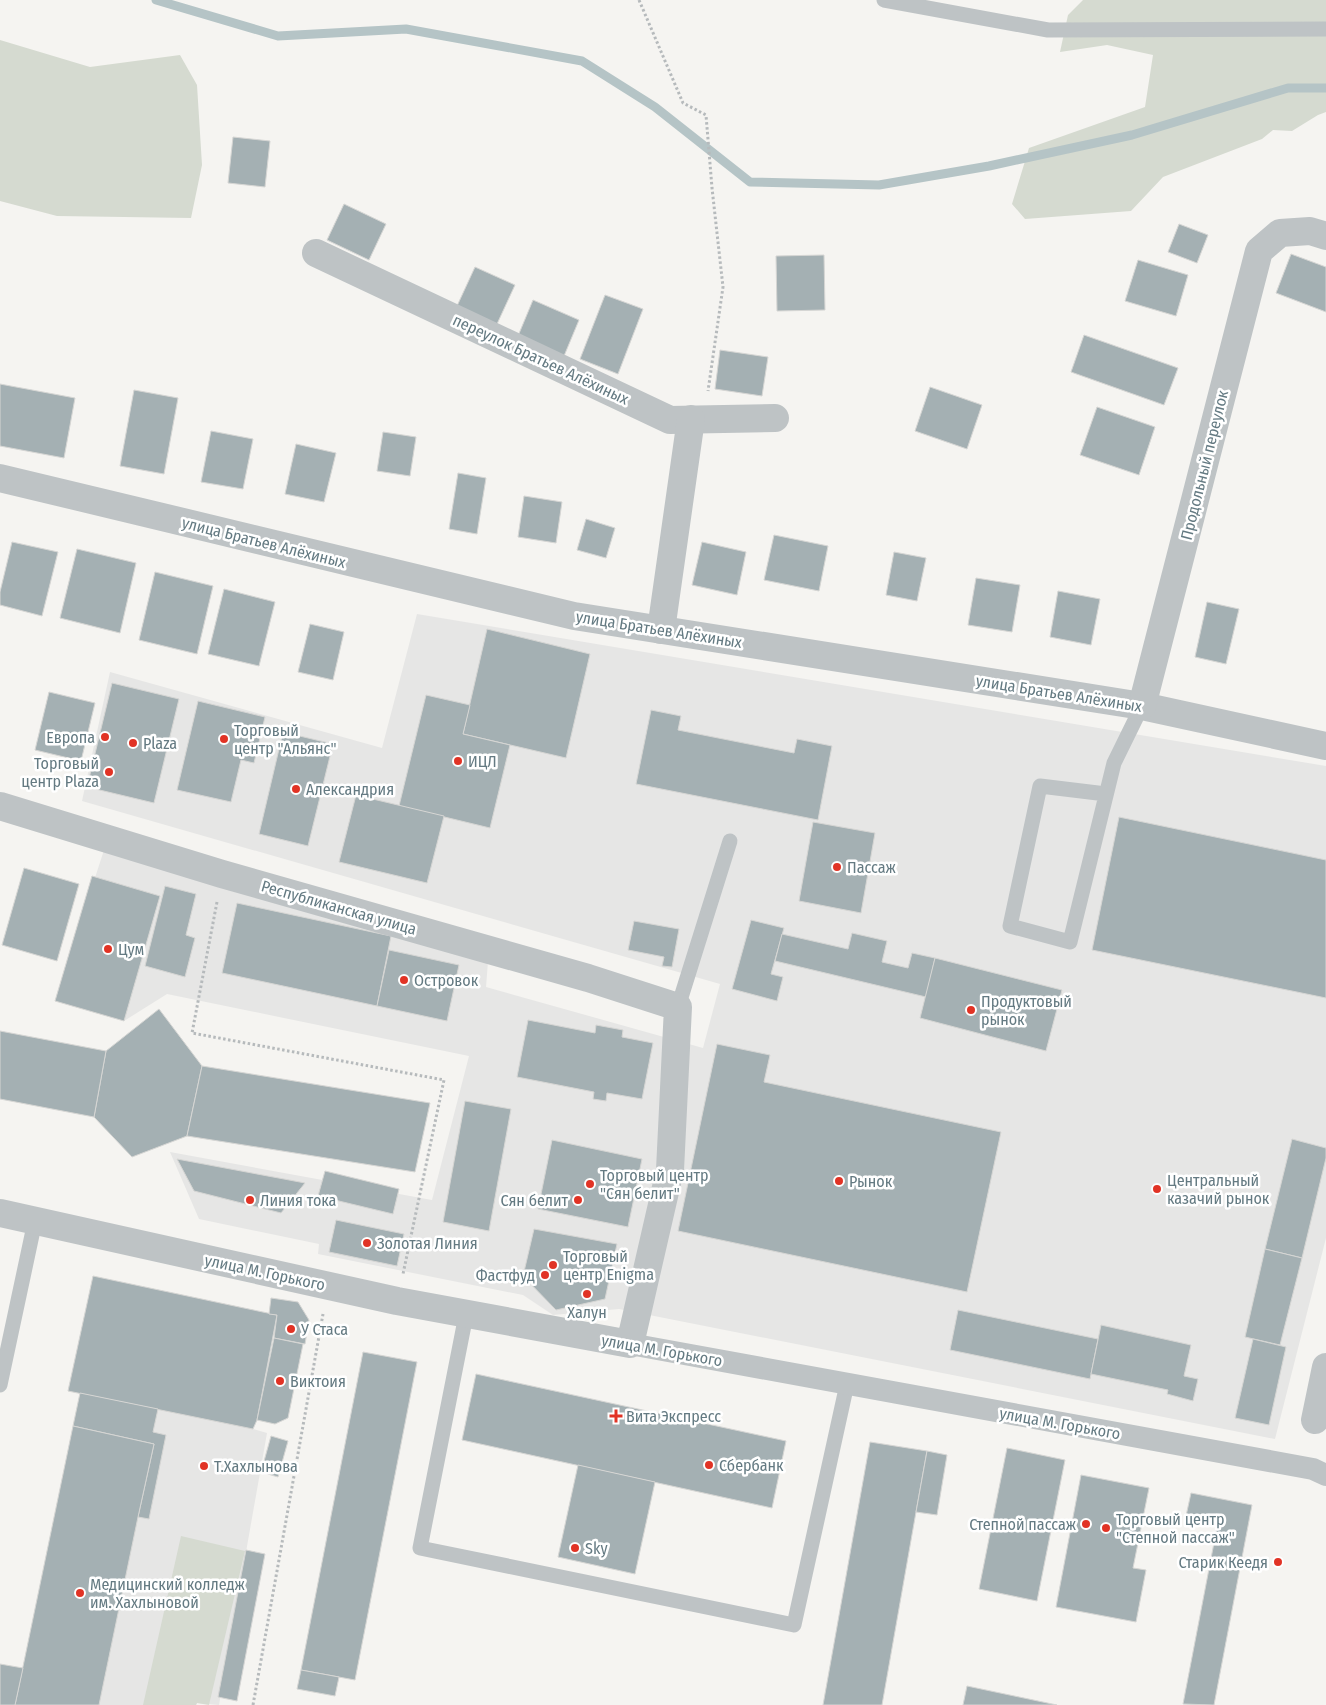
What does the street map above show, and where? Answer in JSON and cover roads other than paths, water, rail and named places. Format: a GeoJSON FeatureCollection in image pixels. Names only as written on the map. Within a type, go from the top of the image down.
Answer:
{"type":"FeatureCollection","features":[{"type":"Feature","properties":{"kind":"street","name":"Продольный переулок"},"geometry":{"type":"LineString","coordinates":[[1142,706],[1259,251],[1280,233],[1310,231],[1326,236]]}},
{"type":"Feature","properties":{"kind":"street","name":"переулок Братьев Алёхиных"},"geometry":{"type":"LineString","coordinates":[[316,253],[670,420],[775,418]]}},
{"type":"Feature","properties":{"kind":"street"},"geometry":{"type":"LineString","coordinates":[[661,630],[691,419]]}},
{"type":"Feature","properties":{"kind":"street","name":"улица Братьев Алёхиных"},"geometry":{"type":"LineString","coordinates":[[0,478],[574,616],[1142,706],[1326,746]]}},
{"type":"Feature","properties":{"kind":"street","name":"Республиканская улица"},"geometry":{"type":"LineString","coordinates":[[0,806],[222,874],[588,978],[678,1007]]}},
{"type":"Feature","properties":{"kind":"street"},"geometry":{"type":"LineString","coordinates":[[630,1344],[670,1170],[678,1007]]}},
{"type":"Feature","properties":{"kind":"street","name":"улица М. Горького"},"geometry":{"type":"LineString","coordinates":[[0,1213],[466,1315],[1312,1469],[1326,1475]]}},
{"type":"Feature","properties":{"kind":"street"},"geometry":{"type":"LineString","coordinates":[[1314,1420],[1326,1367]]}},
{"type":"Feature","properties":{"kind":"lane"},"geometry":{"type":"LineString","coordinates":[[884,0],[1048,30],[1326,30]]}},
{"type":"Feature","properties":{"kind":"lane"},"geometry":{"type":"LineString","coordinates":[[1106,794],[1040,786],[1010,926],[1070,942],[1114,763],[1142,706]]}},
{"type":"Feature","properties":{"kind":"lane"},"geometry":{"type":"LineString","coordinates":[[678,1007],[730,841]]}},
{"type":"Feature","properties":{"kind":"lane"},"geometry":{"type":"LineString","coordinates":[[0,1385],[35,1221]]}},
{"type":"Feature","properties":{"kind":"lane"},"geometry":{"type":"LineString","coordinates":[[466,1315],[420,1548],[794,1625],[847,1384]]}},
{"type":"Feature","properties":{"kind":"waterway"},"geometry":{"type":"LineString","coordinates":[[156,0],[278,36],[406,29],[582,61],[655,107],[750,182],[879,185],[989,166],[1132,135],[1288,88],[1326,88]]}},
{"type":"Feature","properties":{"kind":"place","name":"Европа"},"geometry":{"type":"Point","coordinates":[105,737]}},
{"type":"Feature","properties":{"kind":"place","name":"Торговый центр \"Альянс\""},"geometry":{"type":"Point","coordinates":[224,739]}},
{"type":"Feature","properties":{"kind":"place","name":"Plaza"},"geometry":{"type":"Point","coordinates":[133,743]}},
{"type":"Feature","properties":{"kind":"place","name":"ИЦЛ"},"geometry":{"type":"Point","coordinates":[458,761]}},
{"type":"Feature","properties":{"kind":"place","name":"Торговый центр Plaza"},"geometry":{"type":"Point","coordinates":[109,772]}},
{"type":"Feature","properties":{"kind":"place","name":"Александрия"},"geometry":{"type":"Point","coordinates":[296,789]}},
{"type":"Feature","properties":{"kind":"place","name":"Пассаж"},"geometry":{"type":"Point","coordinates":[837,867]}},
{"type":"Feature","properties":{"kind":"place","name":"Цум"},"geometry":{"type":"Point","coordinates":[108,949]}},
{"type":"Feature","properties":{"kind":"place","name":"Островок"},"geometry":{"type":"Point","coordinates":[404,980]}},
{"type":"Feature","properties":{"kind":"place","name":"Продуктовый рынок"},"geometry":{"type":"Point","coordinates":[971,1010]}},
{"type":"Feature","properties":{"kind":"place","name":"Рынок"},"geometry":{"type":"Point","coordinates":[839,1181]}},
{"type":"Feature","properties":{"kind":"place","name":"Торговый центр \"Сян белит\""},"geometry":{"type":"Point","coordinates":[590,1184]}},
{"type":"Feature","properties":{"kind":"place","name":"Центральный казачий рынок"},"geometry":{"type":"Point","coordinates":[1157,1189]}},
{"type":"Feature","properties":{"kind":"place","name":"Линия тока"},"geometry":{"type":"Point","coordinates":[250,1200]}},
{"type":"Feature","properties":{"kind":"place","name":"Сян белит"},"geometry":{"type":"Point","coordinates":[578,1200]}},
{"type":"Feature","properties":{"kind":"place","name":"Золотая Линия"},"geometry":{"type":"Point","coordinates":[367,1243]}},
{"type":"Feature","properties":{"kind":"place","name":"Торговый центр Enigma"},"geometry":{"type":"Point","coordinates":[553,1265]}},
{"type":"Feature","properties":{"kind":"place","name":"Фастфуд"},"geometry":{"type":"Point","coordinates":[545,1275]}},
{"type":"Feature","properties":{"kind":"place","name":"Халун"},"geometry":{"type":"Point","coordinates":[587,1294]}},
{"type":"Feature","properties":{"kind":"place","name":"У Стаса"},"geometry":{"type":"Point","coordinates":[291,1329]}},
{"type":"Feature","properties":{"kind":"place","name":"Виктоия"},"geometry":{"type":"Point","coordinates":[280,1381]}},
{"type":"Feature","properties":{"kind":"place","name":"Вита Экспресс"},"geometry":{"type":"Point","coordinates":[616,1416]}},
{"type":"Feature","properties":{"kind":"place","name":"Сбербанк"},"geometry":{"type":"Point","coordinates":[709,1465]}},
{"type":"Feature","properties":{"kind":"place","name":"Т.Хахлынова"},"geometry":{"type":"Point","coordinates":[204,1466]}},
{"type":"Feature","properties":{"kind":"place","name":"Степной пассаж"},"geometry":{"type":"Point","coordinates":[1086,1524]}},
{"type":"Feature","properties":{"kind":"place","name":"Торговый центр \"Степной пассаж\""},"geometry":{"type":"Point","coordinates":[1106,1528]}},
{"type":"Feature","properties":{"kind":"place","name":"Sky"},"geometry":{"type":"Point","coordinates":[575,1548]}},
{"type":"Feature","properties":{"kind":"place","name":"Старик Кеедя"},"geometry":{"type":"Point","coordinates":[1278,1562]}},
{"type":"Feature","properties":{"kind":"place","name":"Медицинский колледж им. Хахлыновой"},"geometry":{"type":"Point","coordinates":[80,1593]}}]}
